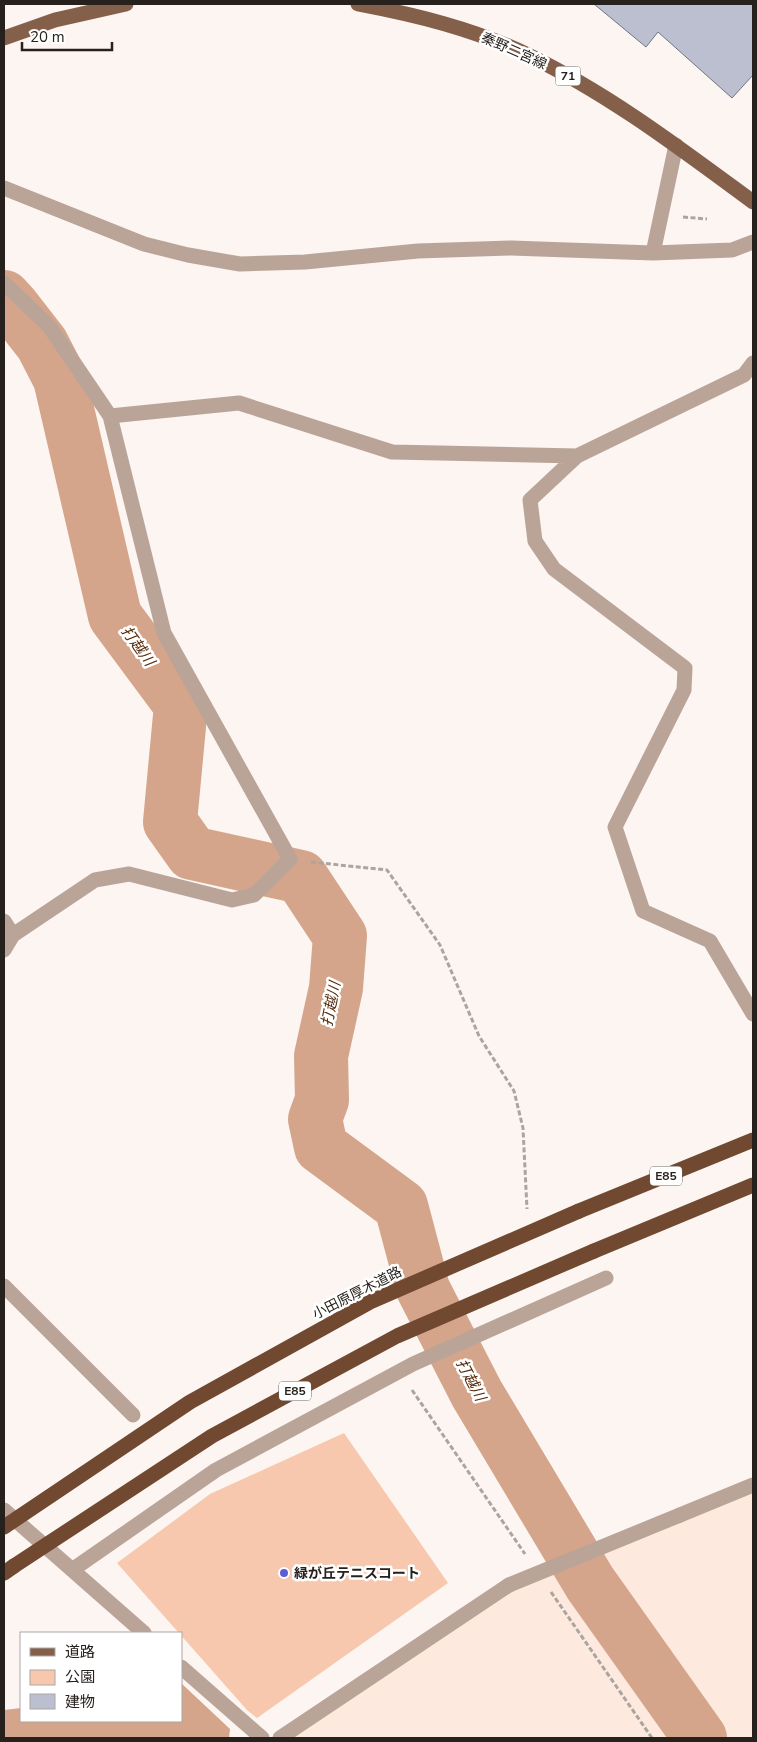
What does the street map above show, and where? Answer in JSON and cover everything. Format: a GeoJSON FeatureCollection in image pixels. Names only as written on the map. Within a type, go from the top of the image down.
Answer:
{"type":"FeatureCollection","features":[{"type":"Feature","properties":{"kind":"highway","name":"小田原厚木道路"},"geometry":{"type":"LineString","coordinates":[[4,1527],[190,1402],[372,1300],[753,1140]]}},
{"type":"Feature","properties":{"kind":"highway","name":"E85"},"geometry":{"type":"LineString","coordinates":[[9,1570],[212,1436],[397,1336],[753,1185]]}},
{"type":"Feature","properties":{"kind":"main road"},"geometry":{"type":"LineString","coordinates":[[4,38],[55,20],[110,5],[126,4]]}},
{"type":"Feature","properties":{"kind":"main road","name":"秦野二宮線"},"geometry":{"type":"LineString","coordinates":[[358,4],[402,8],[456,26],[527,55],[607,99],[753,202]]}},
{"type":"Feature","properties":{"kind":"street"},"geometry":{"type":"LineString","coordinates":[[653,253],[676,146]]}},
{"type":"Feature","properties":{"kind":"street"},"geometry":{"type":"LineString","coordinates":[[4,188],[144,244],[188,255],[240,264],[305,262],[418,251],[511,248],[653,253],[732,250],[753,242]]}},
{"type":"Feature","properties":{"kind":"street"},"geometry":{"type":"LineString","coordinates":[[4,283],[49,326],[110,416],[164,633],[290,859],[254,895],[232,900],[129,874],[95,880],[13,935],[4,950]]}},
{"type":"Feature","properties":{"kind":"street"},"geometry":{"type":"LineString","coordinates":[[753,363],[744,375],[577,456],[530,500],[535,541],[554,569],[684,668],[684,690],[615,827],[644,912],[710,941],[753,1014]]}},
{"type":"Feature","properties":{"kind":"street"},"geometry":{"type":"LineString","coordinates":[[110,416],[239,403],[392,452],[577,456]]}},
{"type":"Feature","properties":{"kind":"street"},"geometry":{"type":"LineString","coordinates":[[4,921],[13,935]]}},
{"type":"Feature","properties":{"kind":"street"},"geometry":{"type":"LineString","coordinates":[[72,1570],[216,1470],[413,1364],[606,1278]]}},
{"type":"Feature","properties":{"kind":"street"},"geometry":{"type":"LineString","coordinates":[[4,1286],[133,1415]]}},
{"type":"Feature","properties":{"kind":"street"},"geometry":{"type":"LineString","coordinates":[[280,1738],[509,1585],[753,1485]]}},
{"type":"Feature","properties":{"kind":"street"},"geometry":{"type":"LineString","coordinates":[[4,1510],[143,1632]]}},
{"type":"Feature","properties":{"kind":"street"},"geometry":{"type":"LineString","coordinates":[[182,1667],[262,1738]]}},
{"type":"Feature","properties":{"kind":"path"},"geometry":{"type":"LineString","coordinates":[[680,225],[680,217],[707,219]]}},
{"type":"Feature","properties":{"kind":"path"},"geometry":{"type":"LineString","coordinates":[[290,859],[387,870],[440,944],[479,1036],[514,1091],[523,1128],[527,1217]]}},
{"type":"Feature","properties":{"kind":"shaded area"},"geometry":{"type":"Polygon","coordinates":[[[753,1493],[753,1738],[280,1738],[509,1585],[753,1493]]]}},
{"type":"Feature","properties":{"kind":"shaded area"},"geometry":{"type":"Polygon","coordinates":[[[182,1684],[230,1729],[229,1738],[4,1738],[4,1710],[20,1708],[20,1722],[182,1722],[182,1684]]]}},
{"type":"Feature","properties":{"kind":"green space","name":"緑が丘テニスコート"},"geometry":{"type":"Polygon","coordinates":[[[344,1433],[448,1583],[257,1718],[247,1710],[182,1636],[182,1632],[178,1632],[117,1563],[210,1494],[344,1433]]]}},
{"type":"Feature","properties":{"kind":"building"},"geometry":{"type":"Polygon","coordinates":[[[594,4],[753,4],[753,75],[732,98],[658,32],[646,47],[594,4]]]}},
{"type":"Feature","properties":{"kind":"waterway","name":"打越川"},"geometry":{"type":"LineString","coordinates":[[4,297],[42,344],[60,379],[115,616],[181,705],[170,822],[192,853],[301,877],[340,936],[336,988],[321,1056],[322,1100],[315,1119],[321,1147],[401,1206],[423,1289],[477,1394],[590,1583],[700,1738]]}},
{"type":"Feature","properties":{"kind":"place","name":"緑が丘テニスコート"},"geometry":{"type":"Point","coordinates":[284,1573]}}]}
